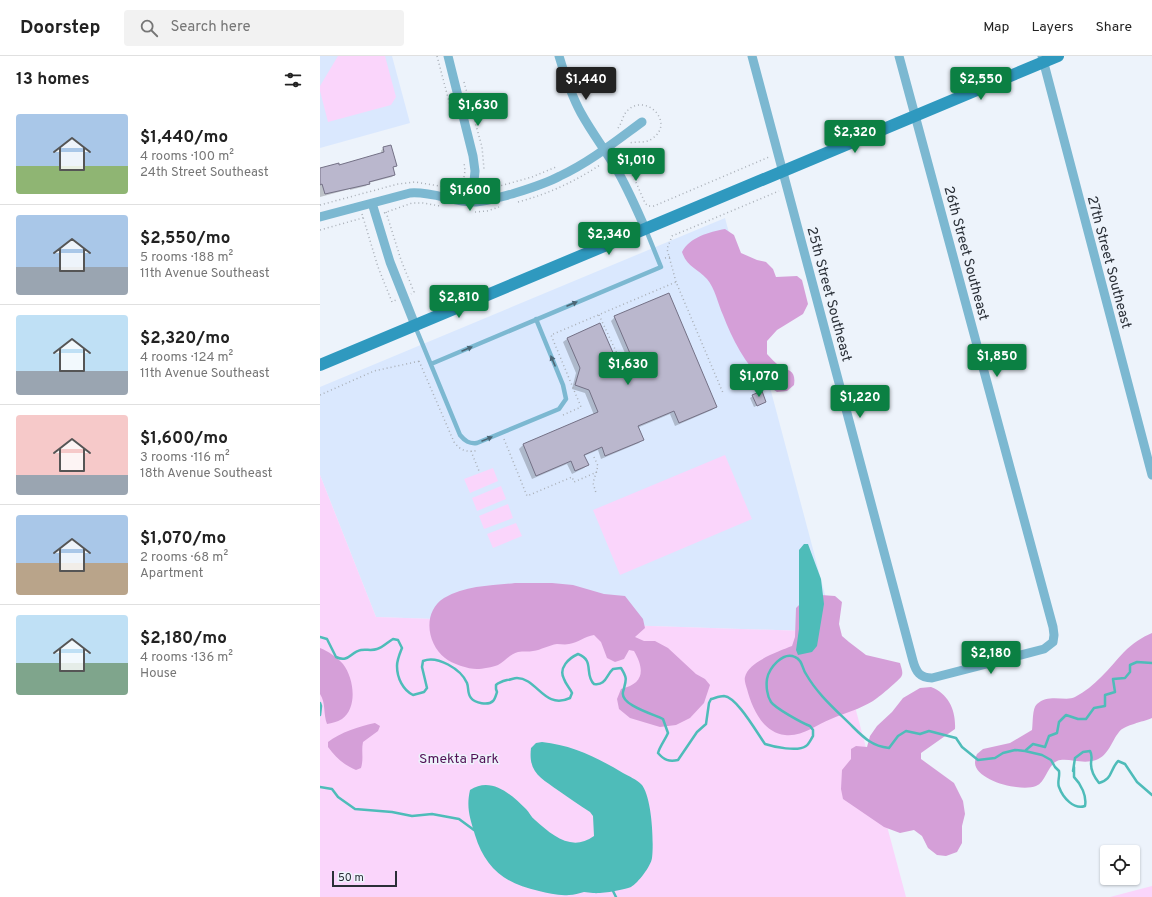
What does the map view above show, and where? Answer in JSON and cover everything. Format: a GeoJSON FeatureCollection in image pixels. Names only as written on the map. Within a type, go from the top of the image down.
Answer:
{"type":"FeatureCollection","features":[{"type":"Feature","properties":{"kind":"main road"},"geometry":{"type":"LineString","coordinates":[[320,365],[915,116],[1042,59],[1058,56]]}},
{"type":"Feature","properties":{"kind":"street"},"geometry":{"type":"LineString","coordinates":[[448,56],[472,149],[475,171],[472,202]]}},
{"type":"Feature","properties":{"kind":"street"},"geometry":{"type":"LineString","coordinates":[[559,56],[575,102],[586,123],[627,188],[645,228]]}},
{"type":"Feature","properties":{"kind":"street","name":"25th Street Southeast"},"geometry":{"type":"LineString","coordinates":[[752,56],[913,662],[918,673],[922,676]]}},
{"type":"Feature","properties":{"kind":"street","name":"26th Street Southeast"},"geometry":{"type":"LineString","coordinates":[[899,56],[1053,627],[1053,642],[1048,647],[1038,651],[952,674],[932,678],[922,676]]}},
{"type":"Feature","properties":{"kind":"street","name":"27th Street Southeast"},"geometry":{"type":"LineString","coordinates":[[1042,59],[1152,475]]}},
{"type":"Feature","properties":{"kind":"street"},"geometry":{"type":"LineString","coordinates":[[320,217],[418,192],[472,202],[486,201],[501,197],[544,183],[568,172],[604,150],[642,122]]}},
{"type":"Feature","properties":{"kind":"street"},"geometry":{"type":"LineString","coordinates":[[372,203],[387,255],[414,325]]}},
{"type":"Feature","properties":{"kind":"lane"},"geometry":{"type":"LineString","coordinates":[[431,364],[661,267],[645,228]]}},
{"type":"Feature","properties":{"kind":"lane"},"geometry":{"type":"LineString","coordinates":[[414,325],[457,428],[463,439],[471,444],[477,443],[559,409],[566,400],[563,385],[536,319]]}},
{"type":"Feature","properties":{"kind":"path"},"geometry":{"type":"LineString","coordinates":[[437,56],[452,113]]}},
{"type":"Feature","properties":{"kind":"path"},"geometry":{"type":"LineString","coordinates":[[618,151],[648,206],[654,206],[778,153]]}},
{"type":"Feature","properties":{"kind":"path"},"geometry":{"type":"LineString","coordinates":[[462,190],[465,171],[464,160]]}},
{"type":"Feature","properties":{"kind":"path"},"geometry":{"type":"LineString","coordinates":[[483,191],[532,177],[561,165]]}},
{"type":"Feature","properties":{"kind":"path"},"geometry":{"type":"LineString","coordinates":[[723,393],[676,282],[667,249],[672,236],[788,187]]}},
{"type":"Feature","properties":{"kind":"path"},"geometry":{"type":"LineString","coordinates":[[320,205],[357,195]]}},
{"type":"Feature","properties":{"kind":"path"},"geometry":{"type":"LineString","coordinates":[[320,230],[363,218],[376,260],[392,302],[414,292],[399,254],[386,212],[412,203],[423,203],[444,207]]}},
{"type":"Feature","properties":{"kind":"path"},"geometry":{"type":"LineString","coordinates":[[472,212],[487,211]]}},
{"type":"Feature","properties":{"kind":"path"},"geometry":{"type":"LineString","coordinates":[[581,407],[551,335],[676,282]]}},
{"type":"Feature","properties":{"kind":"path"},"geometry":{"type":"LineString","coordinates":[[599,315],[621,362]]}},
{"type":"Feature","properties":{"kind":"path"},"geometry":{"type":"LineString","coordinates":[[320,395],[374,371],[419,361],[452,437],[458,447],[466,451],[471,451],[479,471]]}},
{"type":"Feature","properties":{"kind":"path"},"geometry":{"type":"LineString","coordinates":[[504,439],[527,496],[572,477],[574,482],[597,472]]}},
{"type":"Feature","properties":{"kind":"path"},"geometry":{"type":"LineString","coordinates":[[594,457],[598,466],[592,483],[596,493]]}},
{"type":"Feature","properties":{"kind":"shaded area"},"geometry":{"type":"Polygon","coordinates":[[[320,56],[392,56],[410,123],[320,148],[320,56]]]}},
{"type":"Feature","properties":{"kind":"shaded area"},"geometry":{"type":"Polygon","coordinates":[[[725,218],[835,632],[376,617],[320,475],[320,387],[725,218]]]}},
{"type":"Feature","properties":{"kind":"shaded area"},"geometry":{"type":"Polygon","coordinates":[[[725,229],[734,235],[741,253],[766,262],[773,269],[776,277],[797,276],[802,280],[808,304],[803,314],[777,330],[767,341],[767,354],[778,365],[792,372],[793,374],[794,385],[787,391],[777,392],[751,368],[732,337],[710,283],[703,275],[689,264],[682,252],[690,242],[700,236],[725,229]]]}},
{"type":"Feature","properties":{"kind":"shaded area"},"geometry":{"type":"Polygon","coordinates":[[[515,583],[552,583],[573,585],[604,594],[625,596],[643,619],[645,628],[635,637],[644,641],[655,641],[668,648],[696,674],[705,679],[710,685],[704,703],[690,718],[676,725],[660,727],[630,718],[619,709],[617,699],[621,689],[629,687],[638,680],[641,670],[638,658],[634,651],[629,650],[624,659],[615,662],[607,658],[601,642],[594,635],[572,643],[551,645],[536,650],[518,652],[512,654],[498,665],[482,669],[469,668],[456,664],[445,658],[439,652],[431,637],[430,628],[432,611],[437,604],[452,594],[470,588],[515,583]]]}},
{"type":"Feature","properties":{"kind":"shaded area"},"geometry":{"type":"Polygon","coordinates":[[[821,595],[835,596],[842,602],[839,624],[842,636],[866,655],[900,663],[902,675],[879,697],[863,706],[797,734],[785,735],[777,733],[770,730],[765,725],[755,711],[745,683],[745,677],[747,672],[758,662],[772,654],[792,646],[795,637],[796,608],[802,602],[821,595]]]}},
{"type":"Feature","properties":{"kind":"shaded area"},"geometry":{"type":"Polygon","coordinates":[[[1152,633],[1152,718],[1121,730],[1107,752],[1096,760],[1085,762],[1065,760],[1057,761],[1051,766],[1042,781],[1036,786],[1020,787],[1000,784],[983,775],[977,769],[975,763],[976,757],[977,754],[983,749],[1010,743],[1032,730],[1033,712],[1037,704],[1047,699],[1067,699],[1082,693],[1101,677],[1130,646],[1152,633]]]}},
{"type":"Feature","properties":{"kind":"shaded area"},"geometry":{"type":"Polygon","coordinates":[[[320,648],[333,655],[343,664],[350,677],[353,693],[350,708],[347,714],[340,720],[327,724],[323,701],[320,694],[320,648]]]}},
{"type":"Feature","properties":{"kind":"shaded area"},"geometry":{"type":"Polygon","coordinates":[[[931,687],[942,694],[950,704],[953,710],[955,729],[921,753],[921,759],[954,783],[963,801],[965,814],[962,826],[962,843],[957,852],[946,856],[937,855],[928,848],[922,836],[914,830],[900,833],[884,827],[843,799],[841,789],[842,770],[851,759],[851,749],[856,746],[867,747],[870,736],[877,726],[892,712],[903,698],[920,688],[931,687]]]}},
{"type":"Feature","properties":{"kind":"shaded area"},"geometry":{"type":"Polygon","coordinates":[[[375,723],[380,726],[378,731],[363,742],[361,768],[356,770],[348,766],[337,758],[328,747],[328,742],[338,736],[356,728],[375,723]]]}},
{"type":"Feature","properties":{"kind":"green space"},"geometry":{"type":"Polygon","coordinates":[[[338,56],[385,56],[396,97],[391,105],[328,122],[320,86],[338,56]]]}},
{"type":"Feature","properties":{"kind":"green space"},"geometry":{"type":"Polygon","coordinates":[[[725,455],[752,519],[620,575],[593,510],[725,455]]]}},
{"type":"Feature","properties":{"kind":"green space"},"geometry":{"type":"Polygon","coordinates":[[[493,468],[498,481],[470,493],[464,479],[493,468]]]}},
{"type":"Feature","properties":{"kind":"green space","name":"Smekta Park"},"geometry":{"type":"Polygon","coordinates":[[[320,475],[376,617],[835,632],[906,897],[320,897],[320,475]]]}},
{"type":"Feature","properties":{"kind":"green space"},"geometry":{"type":"Polygon","coordinates":[[[501,486],[506,499],[477,511],[472,498],[501,486]]]}},
{"type":"Feature","properties":{"kind":"green space"},"geometry":{"type":"Polygon","coordinates":[[[508,504],[513,518],[484,529],[479,516],[508,504]]]}},
{"type":"Feature","properties":{"kind":"green space"},"geometry":{"type":"Polygon","coordinates":[[[516,523],[522,536],[493,548],[487,534],[516,523]]]}},
{"type":"Feature","properties":{"kind":"green space"},"geometry":{"type":"Polygon","coordinates":[[[1152,886],[1152,897],[1110,897],[1152,886]]]}},
{"type":"Feature","properties":{"kind":"water"},"geometry":{"type":"Polygon","coordinates":[[[804,544],[808,544],[821,579],[824,604],[817,646],[812,652],[798,655],[796,650],[799,629],[799,550],[804,544]]]}},
{"type":"Feature","properties":{"kind":"water"},"geometry":{"type":"Polygon","coordinates":[[[542,742],[564,746],[594,757],[635,780],[641,784],[645,790],[650,808],[653,842],[652,858],[644,874],[631,887],[601,893],[584,892],[573,895],[557,895],[527,888],[506,879],[498,873],[484,857],[475,835],[469,808],[470,790],[478,786],[493,786],[507,793],[520,803],[534,819],[549,832],[563,840],[570,842],[586,841],[594,836],[593,816],[590,812],[541,778],[534,769],[531,748],[536,743],[542,742]]]}},
{"type":"Feature","properties":{"kind":"building"},"geometry":{"type":"Polygon","coordinates":[[[391,145],[397,166],[393,167],[395,175],[369,182],[370,184],[325,194],[322,184],[320,185],[320,168],[339,163],[339,165],[384,152],[383,147],[391,145]]]}},
{"type":"Feature","properties":{"kind":"building"},"geometry":{"type":"Polygon","coordinates":[[[669,293],[717,407],[679,423],[674,411],[638,426],[644,440],[605,456],[602,447],[584,455],[589,465],[575,471],[571,461],[536,476],[523,444],[598,412],[589,390],[575,385],[580,368],[567,338],[600,323],[618,364],[632,358],[614,316],[669,293]]]}},
{"type":"Feature","properties":{"kind":"building"},"geometry":{"type":"Polygon","coordinates":[[[762,391],[766,402],[757,406],[752,395],[762,391]]]}},
{"type":"Feature","properties":{"kind":"waterway"},"geometry":{"type":"LineString","coordinates":[[320,637],[327,639],[336,657],[340,659],[347,658],[357,651],[375,650],[393,639],[398,640],[402,648],[397,664],[398,675],[401,683],[409,693],[413,695],[424,692],[427,688],[422,667],[423,661],[435,660],[448,664],[460,673],[467,683],[471,698],[482,703],[491,703],[494,700],[497,692],[497,684],[517,678],[524,679],[547,697],[554,700],[561,701],[570,698],[572,693],[565,681],[562,671],[565,664],[578,654],[586,660],[591,680],[594,684],[603,682],[613,669],[621,668],[626,677],[623,697],[632,705],[663,719],[668,733],[658,753],[669,761],[678,760],[697,732],[706,724],[711,699],[722,696],[735,702],[765,744],[780,748],[792,749],[802,748],[807,745],[813,736],[813,730],[810,726],[773,705],[767,691],[767,679],[771,670],[781,658],[790,656],[800,660],[811,682],[828,702],[861,734],[876,745],[889,748],[898,736],[906,731],[920,734],[929,731],[956,738],[962,747],[978,760],[995,758],[1003,753],[1015,750],[1042,755],[1051,760],[1059,771],[1058,785],[1063,795],[1073,805],[1081,807],[1085,806],[1085,798],[1079,783],[1074,777],[1074,767],[1073,771],[1075,758],[1083,752],[1090,751],[1092,756],[1092,769],[1099,783],[1109,777],[1118,761],[1125,764],[1137,782],[1152,795]]}},
{"type":"Feature","properties":{"kind":"waterway"},"geometry":{"type":"LineString","coordinates":[[1026,750],[1033,744],[1045,747],[1049,736],[1057,733],[1059,722],[1066,715],[1078,719],[1086,719],[1094,708],[1105,706],[1105,695],[1115,692],[1113,679],[1125,678],[1130,672],[1130,665],[1137,662],[1152,663]]}},
{"type":"Feature","properties":{"kind":"waterway"},"geometry":{"type":"LineString","coordinates":[[320,703],[320,715]]}},
{"type":"Feature","properties":{"kind":"waterway"},"geometry":{"type":"LineString","coordinates":[[320,787],[332,789],[338,797],[355,809],[392,812],[412,816],[432,814],[459,819],[474,830]]}},
{"type":"Feature","properties":{"kind":"waterway"},"geometry":{"type":"LineString","coordinates":[[613,891],[616,897]]}}]}
